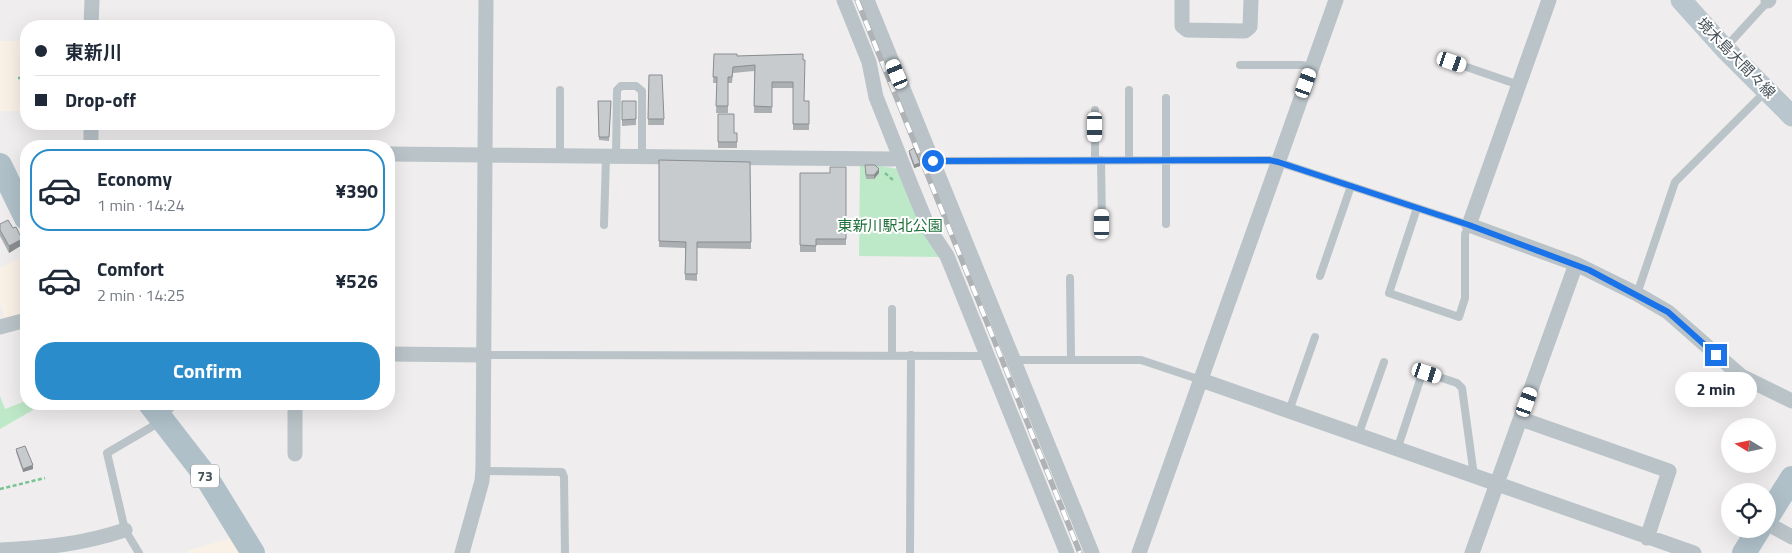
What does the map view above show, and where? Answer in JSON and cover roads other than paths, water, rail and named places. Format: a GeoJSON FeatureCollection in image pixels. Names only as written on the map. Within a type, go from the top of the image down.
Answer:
{"type":"FeatureCollection","features":[{"type":"Feature","properties":{"kind":"main road","name":"境木島大間々線"},"geometry":{"type":"LineString","coordinates":[[1681,0],[1725,49],[1792,116]]}},
{"type":"Feature","properties":{"kind":"main road"},"geometry":{"type":"LineString","coordinates":[[3,177],[20,207]]}},
{"type":"Feature","properties":{"kind":"main road","name":"73"},"geometry":{"type":"LineString","coordinates":[[162,411],[223,501],[253,553]]}},
{"type":"Feature","properties":{"kind":"main road"},"geometry":{"type":"LineString","coordinates":[[1776,503],[1792,478]]}},
{"type":"Feature","properties":{"kind":"main road"},"geometry":{"type":"LineString","coordinates":[[1744,553],[1753,538]]}},
{"type":"Feature","properties":{"kind":"street"},"geometry":{"type":"LineString","coordinates":[[91,20],[92,0]]}},
{"type":"Feature","properties":{"kind":"street"},"geometry":{"type":"LineString","coordinates":[[462,553],[483,471],[486,0]]}},
{"type":"Feature","properties":{"kind":"street"},"geometry":{"type":"LineString","coordinates":[[844,0],[871,68],[876,97],[929,229],[947,256],[1067,553]]}},
{"type":"Feature","properties":{"kind":"street"},"geometry":{"type":"LineString","coordinates":[[867,0],[1092,553]]}},
{"type":"Feature","properties":{"kind":"street"},"geometry":{"type":"LineString","coordinates":[[1182,0],[1182,26],[1186,30],[1245,31],[1250,27],[1251,0]]}},
{"type":"Feature","properties":{"kind":"street"},"geometry":{"type":"LineString","coordinates":[[1139,553],[1336,0]]}},
{"type":"Feature","properties":{"kind":"street"},"geometry":{"type":"LineString","coordinates":[[1549,0],[1469,225],[1576,264],[1637,294],[1668,312],[1741,376],[1792,401]]}},
{"type":"Feature","properties":{"kind":"street"},"geometry":{"type":"LineString","coordinates":[[395,154],[892,159],[900,157]]}},
{"type":"Feature","properties":{"kind":"street"},"geometry":{"type":"LineString","coordinates":[[1472,553],[1576,264]]}},
{"type":"Feature","properties":{"kind":"street"},"geometry":{"type":"LineString","coordinates":[[0,327],[20,322]]}},
{"type":"Feature","properties":{"kind":"street"},"geometry":{"type":"LineString","coordinates":[[395,354],[484,355]]}},
{"type":"Feature","properties":{"kind":"street"},"geometry":{"type":"LineString","coordinates":[[1201,380],[1474,478],[1694,553]]}},
{"type":"Feature","properties":{"kind":"street"},"geometry":{"type":"LineString","coordinates":[[295,410],[295,454]]}},
{"type":"Feature","properties":{"kind":"street"},"geometry":{"type":"LineString","coordinates":[[1521,419],[1669,471],[1646,538]]}},
{"type":"Feature","properties":{"kind":"street"},"geometry":{"type":"LineString","coordinates":[[1776,528],[1792,537]]}},
{"type":"Feature","properties":{"kind":"street"},"geometry":{"type":"LineString","coordinates":[[0,550],[57,547],[101,538],[125,530]]}},
{"type":"Feature","properties":{"kind":"lane"},"geometry":{"type":"LineString","coordinates":[[1725,49],[1768,0]]}},
{"type":"Feature","properties":{"kind":"lane"},"geometry":{"type":"LineString","coordinates":[[1452,62],[1519,85]]}},
{"type":"Feature","properties":{"kind":"lane"},"geometry":{"type":"LineString","coordinates":[[1240,65],[1301,65],[1312,67]]}},
{"type":"Feature","properties":{"kind":"lane"},"geometry":{"type":"LineString","coordinates":[[604,225],[617,90],[621,86],[636,86],[642,91],[642,157]]}},
{"type":"Feature","properties":{"kind":"lane"},"geometry":{"type":"LineString","coordinates":[[560,90],[560,156]]}},
{"type":"Feature","properties":{"kind":"lane"},"geometry":{"type":"LineString","coordinates":[[1129,90],[1129,160]]}},
{"type":"Feature","properties":{"kind":"lane"},"geometry":{"type":"LineString","coordinates":[[1637,294],[1675,182],[1766,91]]}},
{"type":"Feature","properties":{"kind":"lane"},"geometry":{"type":"LineString","coordinates":[[1166,98],[1166,224]]}},
{"type":"Feature","properties":{"kind":"lane"},"geometry":{"type":"LineString","coordinates":[[1095,110],[1102,224]]}},
{"type":"Feature","properties":{"kind":"lane"},"geometry":{"type":"LineString","coordinates":[[933,161],[1269,160],[1278,162],[1469,225],[1465,234],[1465,298],[1459,317],[1389,293],[1417,208]]}},
{"type":"Feature","properties":{"kind":"lane"},"geometry":{"type":"LineString","coordinates":[[1320,276],[1351,186]]}},
{"type":"Feature","properties":{"kind":"lane"},"geometry":{"type":"LineString","coordinates":[[1070,278],[1071,358]]}},
{"type":"Feature","properties":{"kind":"lane"},"geometry":{"type":"LineString","coordinates":[[892,309],[892,355]]}},
{"type":"Feature","properties":{"kind":"lane"},"geometry":{"type":"LineString","coordinates":[[1288,411],[1315,337]]}},
{"type":"Feature","properties":{"kind":"lane"},"geometry":{"type":"LineString","coordinates":[[484,355],[980,356],[987,354]]}},
{"type":"Feature","properties":{"kind":"lane"},"geometry":{"type":"LineString","coordinates":[[910,553],[911,355]]}},
{"type":"Feature","properties":{"kind":"lane"},"geometry":{"type":"LineString","coordinates":[[1014,360],[1071,358],[1141,360],[1201,380]]}},
{"type":"Feature","properties":{"kind":"lane"},"geometry":{"type":"LineString","coordinates":[[1358,436],[1384,362]]}},
{"type":"Feature","properties":{"kind":"lane"},"geometry":{"type":"LineString","coordinates":[[1397,450],[1422,374],[1427,373],[1457,383],[1462,388],[1474,478]]}},
{"type":"Feature","properties":{"kind":"lane"},"geometry":{"type":"LineString","coordinates":[[139,553],[125,530],[107,453],[162,411]]}},
{"type":"Feature","properties":{"kind":"lane"},"geometry":{"type":"LineString","coordinates":[[483,471],[562,472],[564,477],[565,553]]}},
{"type":"Feature","properties":{"kind":"railway"},"geometry":{"type":"LineString","coordinates":[[857,0],[1080,553]]}},
{"type":"Feature","properties":{"kind":"park label","name":"東新川駅北公園"},"geometry":{"type":"Point","coordinates":[890,226]}}]}
